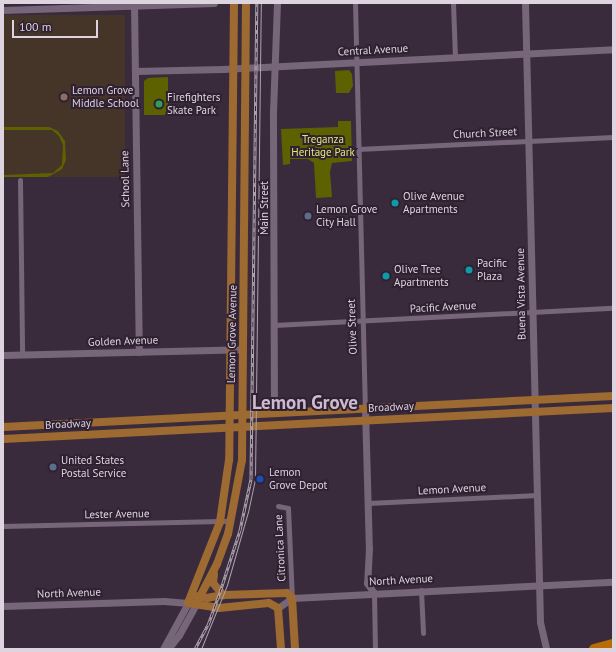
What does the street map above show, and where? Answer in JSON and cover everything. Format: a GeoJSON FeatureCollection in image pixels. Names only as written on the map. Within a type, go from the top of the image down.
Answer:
{"type":"FeatureCollection","features":[{"type":"Feature","properties":{"kind":"highway"},"geometry":{"type":"LineString","coordinates":[[594,649],[613,644]]}},
{"type":"Feature","properties":{"kind":"main road","name":"Lemon Grove Avenue"},"geometry":{"type":"LineString","coordinates":[[194,600],[220,522],[228,470],[231,426],[234,3]]}},
{"type":"Feature","properties":{"kind":"main road","name":"Lemon Grove Avenue"},"geometry":{"type":"LineString","coordinates":[[194,600],[217,564],[231,521],[242,460],[246,3]]}},
{"type":"Feature","properties":{"kind":"main road","name":"Broadway"},"geometry":{"type":"LineString","coordinates":[[3,427],[613,396]]}},
{"type":"Feature","properties":{"kind":"main road","name":"Broadway"},"geometry":{"type":"LineString","coordinates":[[3,439],[242,425],[613,408]]}},
{"type":"Feature","properties":{"kind":"main road"},"geometry":{"type":"LineString","coordinates":[[217,564],[213,583],[223,595]]}},
{"type":"Feature","properties":{"kind":"main road","name":"North Avenue"},"geometry":{"type":"LineString","coordinates":[[194,600],[223,595],[277,592],[287,593],[292,598]]}},
{"type":"Feature","properties":{"kind":"main road"},"geometry":{"type":"LineString","coordinates":[[292,598],[295,649]]}},
{"type":"Feature","properties":{"kind":"main road","name":"North Avenue"},"geometry":{"type":"LineString","coordinates":[[194,600],[219,608],[269,603],[278,608]]}},
{"type":"Feature","properties":{"kind":"main road"},"geometry":{"type":"LineString","coordinates":[[278,608],[281,649]]}},
{"type":"Feature","properties":{"kind":"street"},"geometry":{"type":"LineString","coordinates":[[3,10],[88,5],[214,3]]}},
{"type":"Feature","properties":{"kind":"street","name":"Main Street"},"geometry":{"type":"LineString","coordinates":[[274,413],[274,112],[277,3]]}},
{"type":"Feature","properties":{"kind":"street","name":"Olive Street"},"geometry":{"type":"LineString","coordinates":[[355,3],[368,503],[367,583],[374,593],[376,649]]}},
{"type":"Feature","properties":{"kind":"street"},"geometry":{"type":"LineString","coordinates":[[453,3],[455,57]]}},
{"type":"Feature","properties":{"kind":"street","name":"Buena Vista Avenue"},"geometry":{"type":"LineString","coordinates":[[525,3],[540,622],[546,649]]}},
{"type":"Feature","properties":{"kind":"street","name":"School Lane"},"geometry":{"type":"LineString","coordinates":[[134,5],[138,352]]}},
{"type":"Feature","properties":{"kind":"street","name":"Central Avenue"},"geometry":{"type":"LineString","coordinates":[[135,71],[233,68],[613,49]]}},
{"type":"Feature","properties":{"kind":"street","name":"Church Street"},"geometry":{"type":"LineString","coordinates":[[358,149],[613,138]]}},
{"type":"Feature","properties":{"kind":"street"},"geometry":{"type":"LineString","coordinates":[[20,180],[22,354]]}},
{"type":"Feature","properties":{"kind":"street","name":"Pacific Avenue"},"geometry":{"type":"LineString","coordinates":[[274,325],[613,308]]}},
{"type":"Feature","properties":{"kind":"street","name":"Golden Avenue"},"geometry":{"type":"LineString","coordinates":[[3,355],[243,349]]}},
{"type":"Feature","properties":{"kind":"street","name":"Lemon Avenue"},"geometry":{"type":"LineString","coordinates":[[368,503],[537,495]]}},
{"type":"Feature","properties":{"kind":"street","name":"Citronica Lane"},"geometry":{"type":"LineString","coordinates":[[278,506],[288,508],[292,598]]}},
{"type":"Feature","properties":{"kind":"street","name":"Lester Avenue"},"geometry":{"type":"LineString","coordinates":[[3,526],[231,521]]}},
{"type":"Feature","properties":{"kind":"street","name":"North Avenue"},"geometry":{"type":"LineString","coordinates":[[292,598],[421,590],[613,582]]}},
{"type":"Feature","properties":{"kind":"street"},"geometry":{"type":"LineString","coordinates":[[421,590],[423,633]]}},
{"type":"Feature","properties":{"kind":"street"},"geometry":{"type":"LineString","coordinates":[[278,608],[292,598]]}},
{"type":"Feature","properties":{"kind":"street","name":"North Avenue"},"geometry":{"type":"LineString","coordinates":[[3,606],[194,600]]}},
{"type":"Feature","properties":{"kind":"street","name":"Lemon Grove Avenue"},"geometry":{"type":"LineString","coordinates":[[163,649],[194,600]]}},
{"type":"Feature","properties":{"kind":"street","name":"Lemon Grove Avenue"},"geometry":{"type":"LineString","coordinates":[[168,649],[179,635],[194,600]]}},
{"type":"Feature","properties":{"kind":"shaded area","name":"Lemon Grove Middle School"},"geometry":{"type":"Polygon","coordinates":[[[3,15],[125,15],[125,177],[3,177],[3,15]]]}},
{"type":"Feature","properties":{"kind":"green space"},"geometry":{"type":"Polygon","coordinates":[[[349,70],[352,74],[353,86],[349,93],[336,93],[335,71],[349,70]]]}},
{"type":"Feature","properties":{"kind":"green space"},"geometry":{"type":"Polygon","coordinates":[[[168,77],[168,115],[144,115],[144,81],[148,78],[168,77]]]}},
{"type":"Feature","properties":{"kind":"green space","name":"Treganza Heritage Park"},"geometry":{"type":"Polygon","coordinates":[[[338,121],[351,121],[352,161],[332,163],[330,172],[332,197],[316,198],[314,163],[308,159],[290,159],[290,164],[283,165],[281,129],[338,127],[338,121]]]}},
{"type":"Feature","properties":{"kind":"green space"},"geometry":{"type":"Polygon","coordinates":[[[3,127],[49,127],[58,131],[65,141],[66,160],[62,169],[48,177],[3,177],[3,175],[53,173],[62,165],[63,145],[59,136],[52,130],[3,130],[3,127]]]}},
{"type":"Feature","properties":{"kind":"tram line"},"geometry":{"type":"LineString","coordinates":[[201,649],[227,585],[248,512],[255,479],[261,3]]}},
{"type":"Feature","properties":{"kind":"railway"},"geometry":{"type":"LineString","coordinates":[[195,649],[208,625],[220,592],[240,530],[251,479],[257,3]]}},
{"type":"Feature","properties":{"kind":"place","name":"Lemon Grove Middle School"},"geometry":{"type":"Point","coordinates":[64,97]}},
{"type":"Feature","properties":{"kind":"place","name":"Firefighters Skate Park"},"geometry":{"type":"Point","coordinates":[159,104]}},
{"type":"Feature","properties":{"kind":"place","name":"Olive Avenue Apartments"},"geometry":{"type":"Point","coordinates":[395,203]}},
{"type":"Feature","properties":{"kind":"place","name":"Lemon Grove City Hall"},"geometry":{"type":"Point","coordinates":[308,216]}},
{"type":"Feature","properties":{"kind":"place","name":"Pacific Plaza"},"geometry":{"type":"Point","coordinates":[469,270]}},
{"type":"Feature","properties":{"kind":"place","name":"Olive Tree Apartments"},"geometry":{"type":"Point","coordinates":[386,276]}},
{"type":"Feature","properties":{"kind":"place","name":"United States Postal Service"},"geometry":{"type":"Point","coordinates":[53,467]}},
{"type":"Feature","properties":{"kind":"place","name":"Lemon Grove Depot"},"geometry":{"type":"Point","coordinates":[260,479]}},
{"type":"Feature","properties":{"kind":"district","name":"Lemon Grove"},"geometry":{"type":"Point","coordinates":[305,403]}}]}
